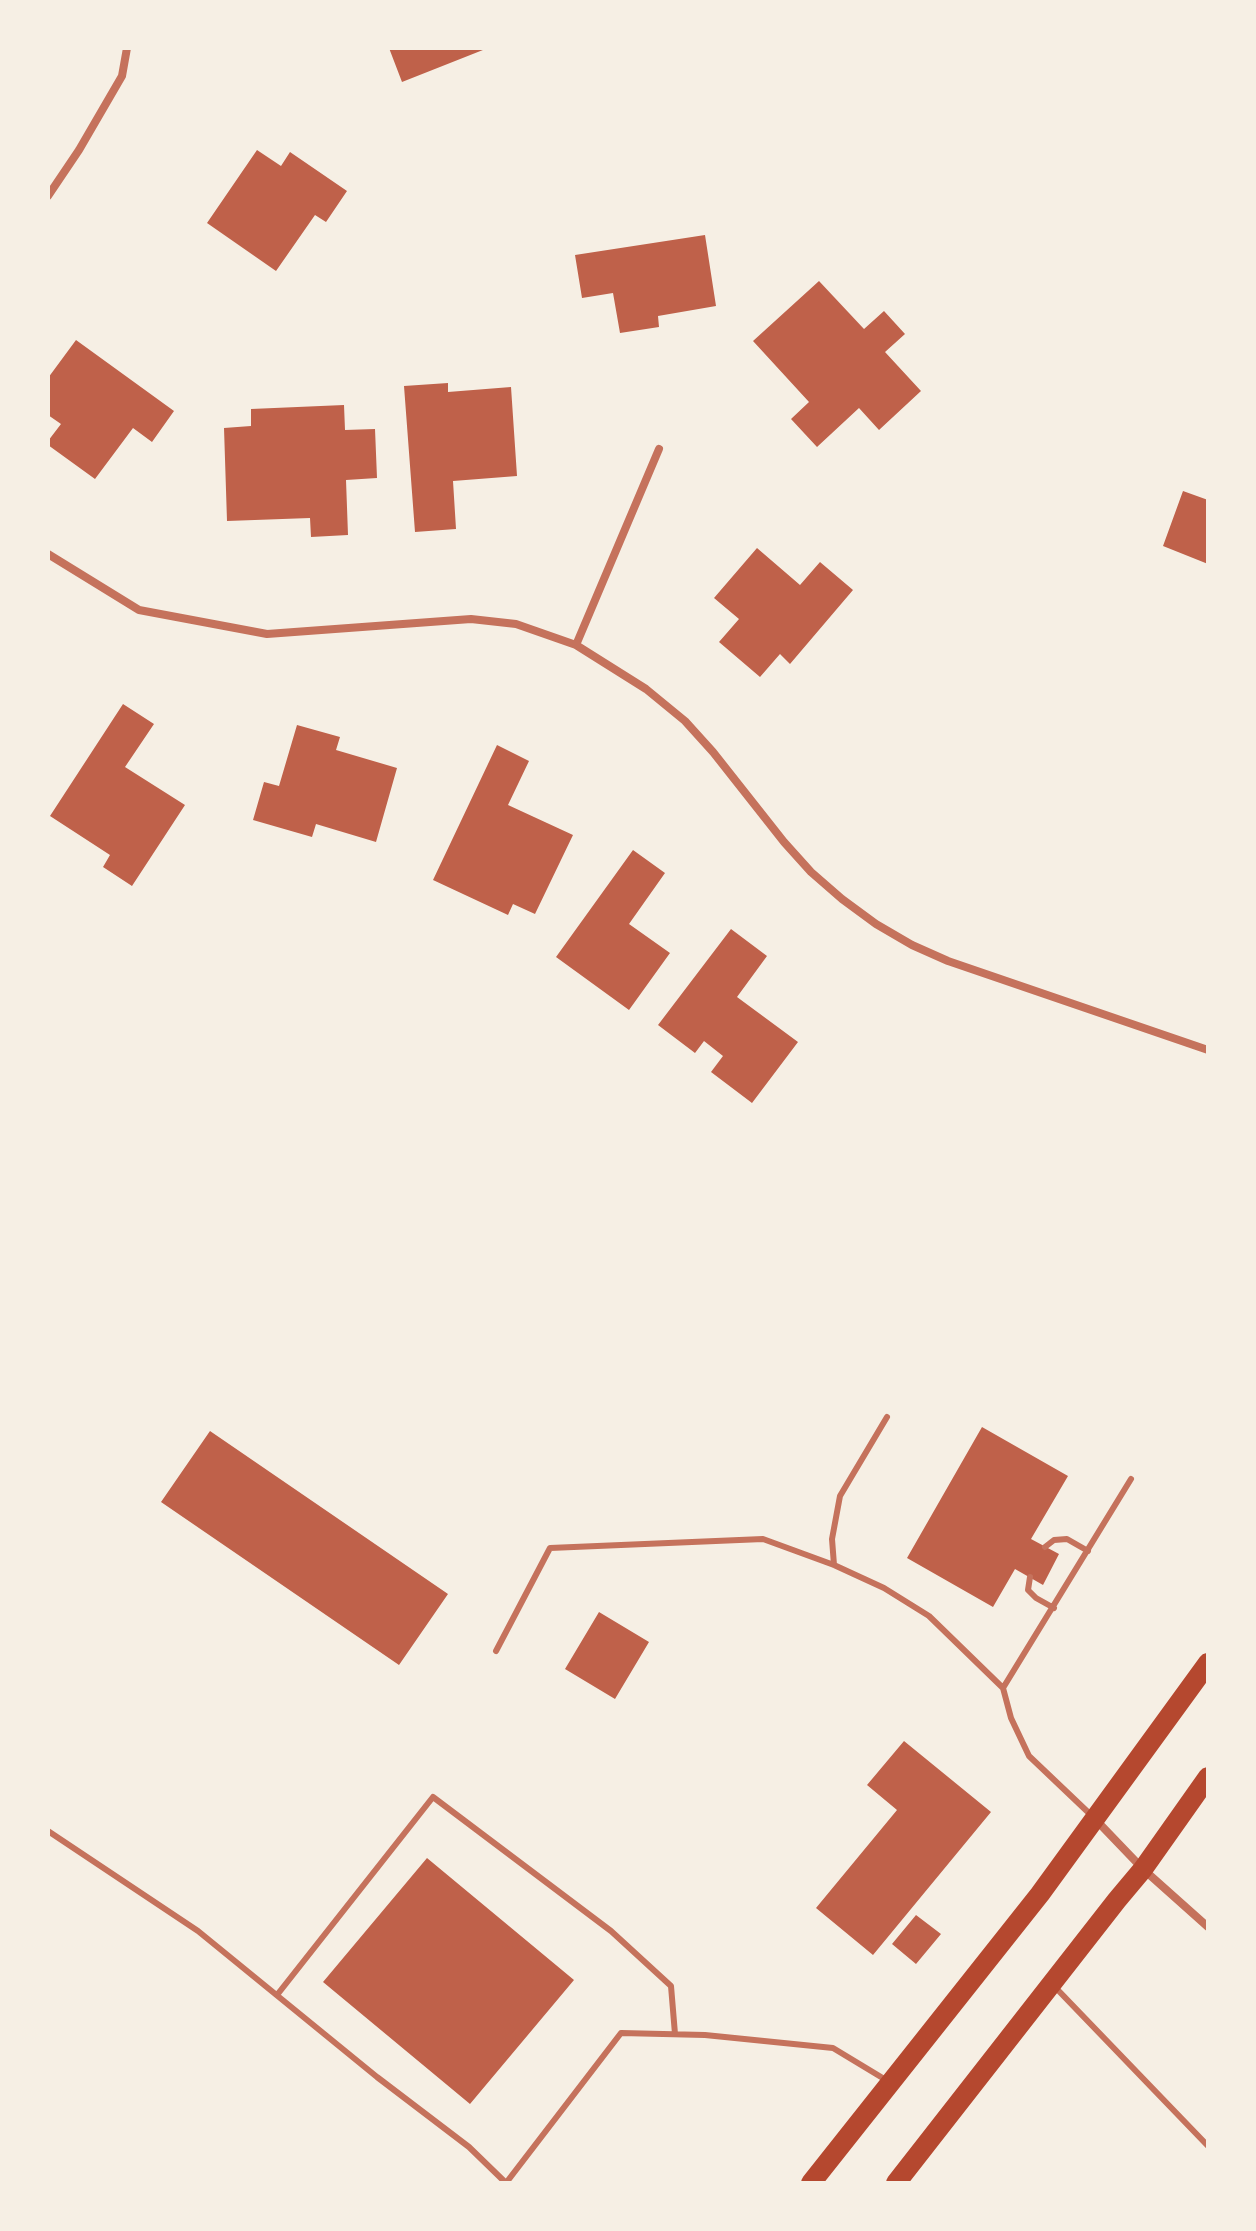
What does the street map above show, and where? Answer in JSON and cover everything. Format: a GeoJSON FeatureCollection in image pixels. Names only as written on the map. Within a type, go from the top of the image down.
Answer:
{"type":"FeatureCollection","features":[{"type":"Feature","properties":{"kind":"main road"},"geometry":{"type":"LineString","coordinates":[[811,2183],[1096,1820],[1208,1663]]}},
{"type":"Feature","properties":{"kind":"main road"},"geometry":{"type":"LineString","coordinates":[[896,2183],[1143,1869],[1208,1777]]}},
{"type":"Feature","properties":{"kind":"street"},"geometry":{"type":"LineString","coordinates":[[48,196],[122,76],[127,48]]}},
{"type":"Feature","properties":{"kind":"street"},"geometry":{"type":"LineString","coordinates":[[576,645],[659,449]]}},
{"type":"Feature","properties":{"kind":"street"},"geometry":{"type":"LineString","coordinates":[[48,554],[139,610],[267,634],[471,619],[516,624],[576,645],[646,689],[685,721],[811,872],[876,924],[948,961],[1208,1050]]}},
{"type":"Feature","properties":{"kind":"street"},"geometry":{"type":"LineString","coordinates":[[1096,1820],[1143,1869],[1207,1924]]}},
{"type":"Feature","properties":{"kind":"lane"},"geometry":{"type":"LineString","coordinates":[[834,1565],[832,1539],[840,1496],[887,1417]]}},
{"type":"Feature","properties":{"kind":"lane"},"geometry":{"type":"LineString","coordinates":[[1003,1688],[1131,1479]]}},
{"type":"Feature","properties":{"kind":"lane"},"geometry":{"type":"LineString","coordinates":[[496,1651],[550,1548],[763,1539],[834,1565],[884,1588],[929,1616],[1003,1688],[1011,1718],[1029,1756],[1096,1820]]}},
{"type":"Feature","properties":{"kind":"lane"},"geometry":{"type":"LineString","coordinates":[[1045,1547],[1054,1540],[1067,1539],[1088,1551]]}},
{"type":"Feature","properties":{"kind":"lane"},"geometry":{"type":"LineString","coordinates":[[1030,1577],[1028,1590],[1054,1608]]}},
{"type":"Feature","properties":{"kind":"lane"},"geometry":{"type":"LineString","coordinates":[[277,1995],[433,1797],[611,1931],[671,1986],[675,2034]]}},
{"type":"Feature","properties":{"kind":"lane"},"geometry":{"type":"LineString","coordinates":[[48,1831],[198,1931],[469,2147],[505,2182],[621,2033],[705,2035],[833,2048],[891,2083]]}},
{"type":"Feature","properties":{"kind":"lane"},"geometry":{"type":"LineString","coordinates":[[1051,1983],[1208,2146]]}},
{"type":"Feature","properties":{"kind":"building"},"geometry":{"type":"Polygon","coordinates":[[[389,48],[488,48],[402,82],[389,48]]]}},
{"type":"Feature","properties":{"kind":"building"},"geometry":{"type":"Polygon","coordinates":[[[257,150],[281,166],[290,152],[347,191],[326,222],[315,215],[276,271],[207,223],[257,150]]]}},
{"type":"Feature","properties":{"kind":"building"},"geometry":{"type":"Polygon","coordinates":[[[705,235],[716,306],[658,316],[659,327],[620,333],[613,293],[582,298],[575,255],[705,235]]]}},
{"type":"Feature","properties":{"kind":"building"},"geometry":{"type":"Polygon","coordinates":[[[819,281],[864,329],[884,311],[905,334],[885,352],[921,391],[879,430],[859,408],[817,447],[791,419],[809,402],[753,341],[819,281]]]}},
{"type":"Feature","properties":{"kind":"building"},"geometry":{"type":"Polygon","coordinates":[[[76,340],[174,411],[152,442],[133,428],[95,479],[48,445],[61,424],[48,415],[48,378],[76,340]]]}},
{"type":"Feature","properties":{"kind":"building"},"geometry":{"type":"Polygon","coordinates":[[[448,383],[448,392],[511,387],[517,476],[453,481],[456,529],[415,532],[404,386],[448,383]]]}},
{"type":"Feature","properties":{"kind":"building"},"geometry":{"type":"Polygon","coordinates":[[[344,405],[345,430],[375,429],[377,478],[346,480],[348,535],[311,537],[310,518],[227,521],[224,428],[251,426],[251,409],[344,405]]]}},
{"type":"Feature","properties":{"kind":"building"},"geometry":{"type":"Polygon","coordinates":[[[1183,491],[1208,500],[1208,564],[1163,546],[1183,491]]]}},
{"type":"Feature","properties":{"kind":"building"},"geometry":{"type":"Polygon","coordinates":[[[757,548],[800,585],[820,562],[853,590],[790,664],[780,654],[760,677],[719,642],[739,619],[714,598],[757,548]]]}},
{"type":"Feature","properties":{"kind":"building"},"geometry":{"type":"Polygon","coordinates":[[[123,704],[154,724],[125,767],[185,805],[132,886],[103,867],[110,855],[50,816],[123,704]]]}},
{"type":"Feature","properties":{"kind":"building"},"geometry":{"type":"Polygon","coordinates":[[[297,725],[340,737],[336,750],[397,768],[376,842],[316,824],[312,837],[253,820],[264,782],[279,786],[297,725]]]}},
{"type":"Feature","properties":{"kind":"building"},"geometry":{"type":"Polygon","coordinates":[[[497,745],[529,761],[508,805],[573,835],[535,914],[513,904],[508,915],[433,880],[497,745]]]}},
{"type":"Feature","properties":{"kind":"building"},"geometry":{"type":"Polygon","coordinates":[[[633,850],[665,873],[629,924],[670,953],[629,1010],[556,957],[633,850]]]}},
{"type":"Feature","properties":{"kind":"building"},"geometry":{"type":"Polygon","coordinates":[[[731,929],[767,956],[737,997],[798,1042],[752,1103],[711,1072],[723,1056],[704,1041],[695,1053],[658,1025],[731,929]]]}},
{"type":"Feature","properties":{"kind":"building"},"geometry":{"type":"Polygon","coordinates":[[[982,1427],[1068,1476],[1031,1539],[1059,1554],[1043,1585],[1015,1569],[993,1607],[907,1558],[982,1427]]]}},
{"type":"Feature","properties":{"kind":"building"},"geometry":{"type":"Polygon","coordinates":[[[210,1431],[448,1594],[399,1665],[161,1502],[210,1431]]]}},
{"type":"Feature","properties":{"kind":"building"},"geometry":{"type":"Polygon","coordinates":[[[599,1612],[649,1642],[615,1699],[565,1669],[599,1612]]]}},
{"type":"Feature","properties":{"kind":"building"},"geometry":{"type":"Polygon","coordinates":[[[904,1741],[991,1812],[873,1955],[816,1908],[897,1810],[867,1785],[904,1741]]]}},
{"type":"Feature","properties":{"kind":"building"},"geometry":{"type":"Polygon","coordinates":[[[427,1858],[574,1980],[470,2104],[323,1982],[427,1858]]]}},
{"type":"Feature","properties":{"kind":"building"},"geometry":{"type":"Polygon","coordinates":[[[916,1915],[941,1934],[916,1964],[892,1944],[916,1915]]]}}]}
